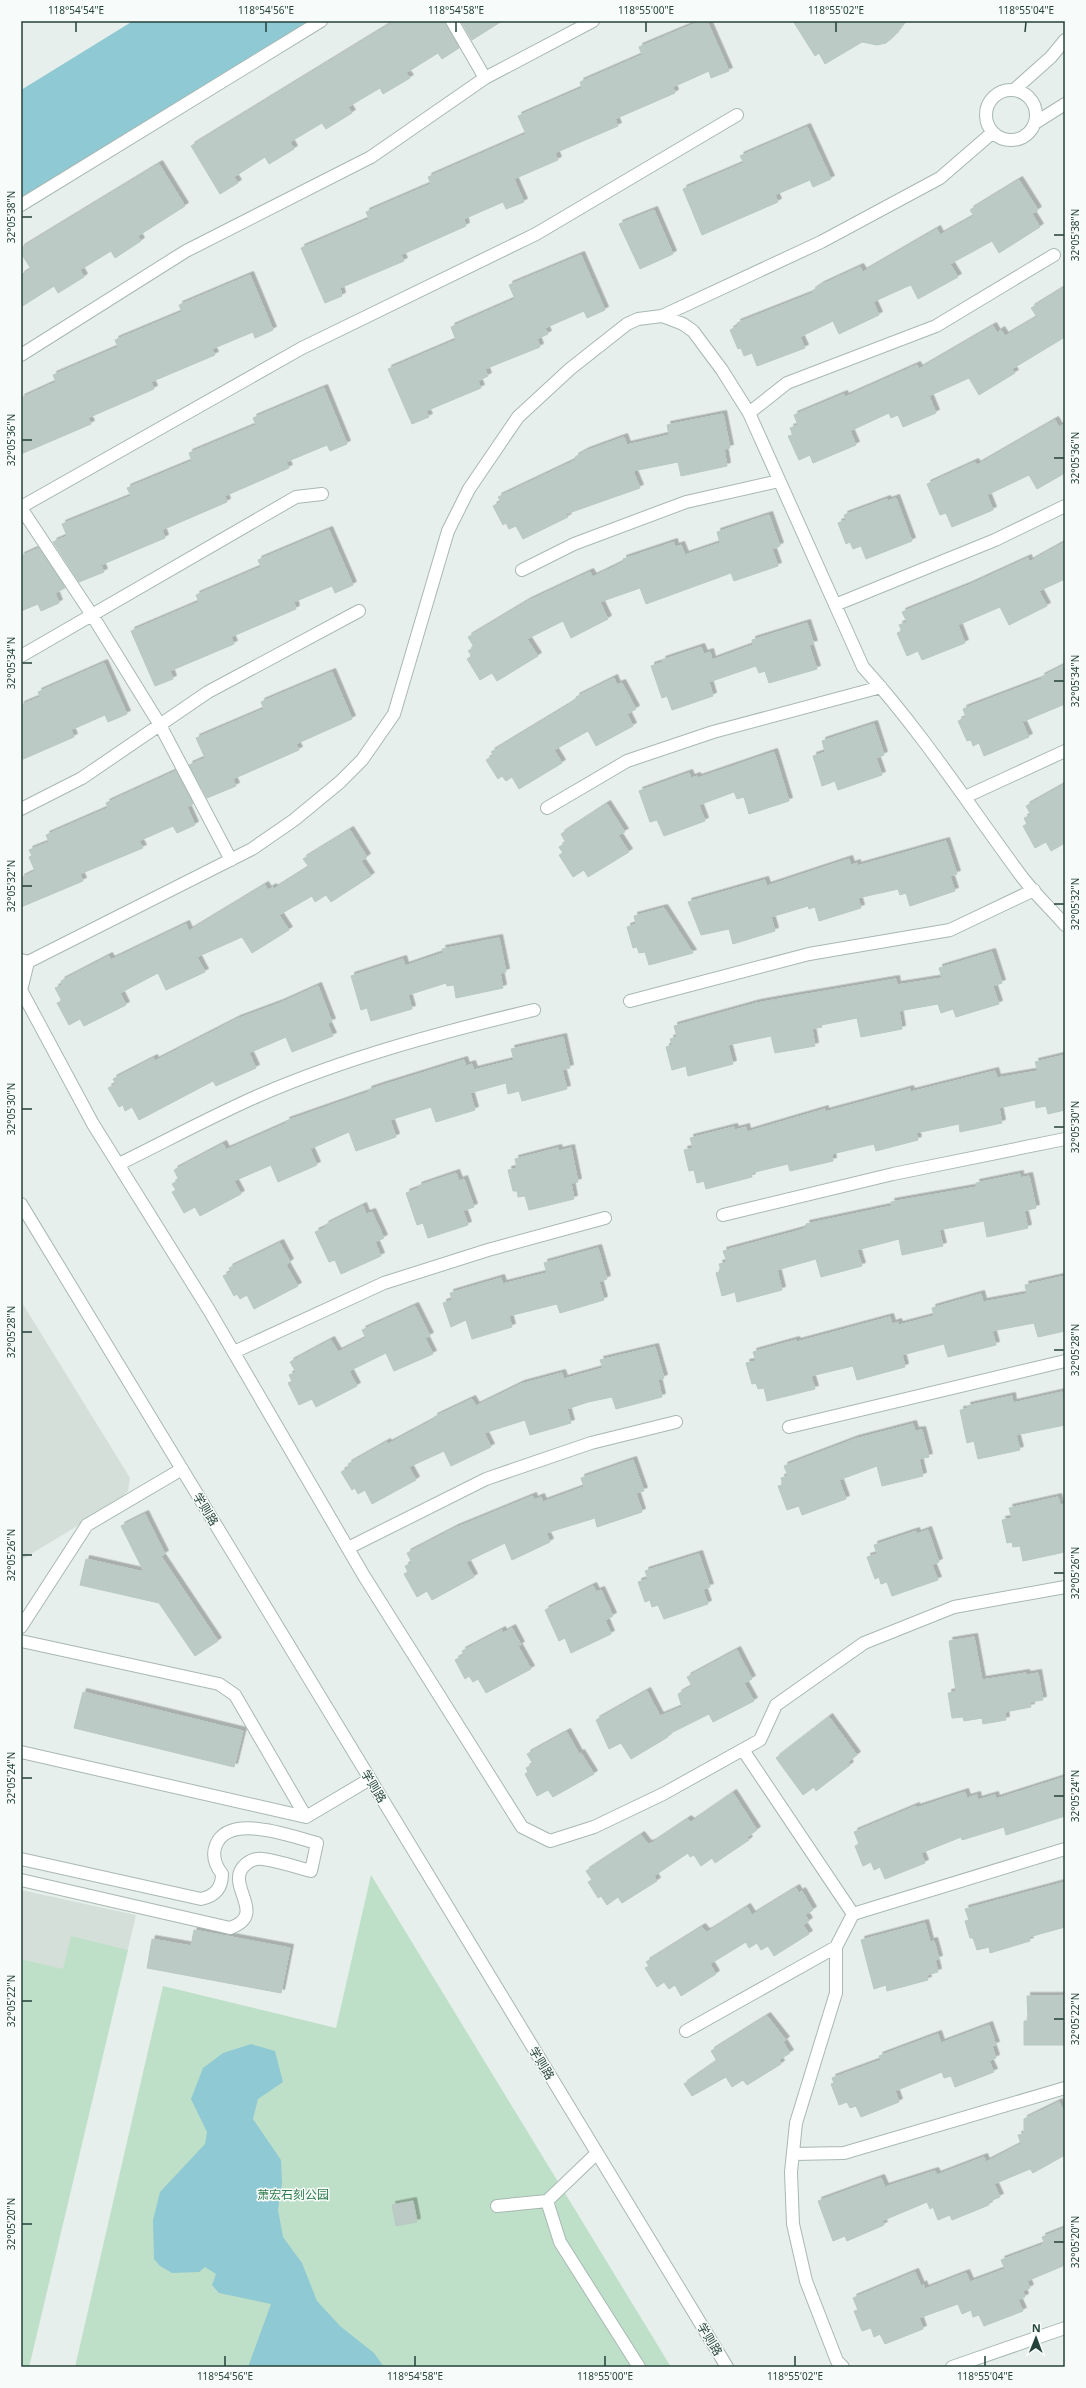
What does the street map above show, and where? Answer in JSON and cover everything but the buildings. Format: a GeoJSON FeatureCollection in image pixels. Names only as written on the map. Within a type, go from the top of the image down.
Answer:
{"type":"FeatureCollection","features":[{"type":"Feature","properties":{"kind":"street"},"geometry":{"type":"LineString","coordinates":[[21,206],[321,21]]}},
{"type":"Feature","properties":{"kind":"street"},"geometry":{"type":"LineString","coordinates":[[452,21],[485,78]]}},
{"type":"Feature","properties":{"kind":"street"},"geometry":{"type":"LineString","coordinates":[[21,355],[186,251],[371,157],[485,78],[593,21]]}},
{"type":"Feature","properties":{"kind":"street"},"geometry":{"type":"LineString","coordinates":[[1014,90],[1051,57],[1065,40]]}},
{"type":"Feature","properties":{"kind":"street"},"geometry":{"type":"LineString","coordinates":[[1005,90],[1014,90],[1023,93],[1034,106],[1035,123],[1031,131],[1016,141],[999,138],[992,133],[985,116],[990,100],[1005,90]]}},
{"type":"Feature","properties":{"kind":"street"},"geometry":{"type":"LineString","coordinates":[[1035,123],[1065,104]]}},
{"type":"Feature","properties":{"kind":"street"},"geometry":{"type":"LineString","coordinates":[[231,860],[160,726],[92,615],[21,507],[302,348],[536,234],[737,115]]}},
{"type":"Feature","properties":{"kind":"street"},"geometry":{"type":"LineString","coordinates":[[992,133],[940,178],[821,242],[662,316],[638,319],[627,324],[570,369],[518,417],[457,510],[448,531],[394,714],[380,738],[340,782],[272,837],[231,860],[24,961],[21,990],[93,1124],[234,1352],[348,1548],[522,1826],[550,1841],[594,1827],[663,1794],[760,1740],[776,1705],[864,1643],[954,1607],[1065,1587]]}},
{"type":"Feature","properties":{"kind":"street"},"geometry":{"type":"LineString","coordinates":[[749,413],[787,383],[936,326],[1054,254]]}},
{"type":"Feature","properties":{"kind":"street"},"geometry":{"type":"LineString","coordinates":[[662,316],[674,319],[692,331],[722,370],[749,413],[863,667],[965,797],[1034,890],[1065,925]]}},
{"type":"Feature","properties":{"kind":"street"},"geometry":{"type":"LineString","coordinates":[[522,570],[574,544],[686,502],[779,481]]}},
{"type":"Feature","properties":{"kind":"street"},"geometry":{"type":"LineString","coordinates":[[21,656],[296,497],[322,494]]}},
{"type":"Feature","properties":{"kind":"street"},"geometry":{"type":"LineString","coordinates":[[835,605],[995,540],[1065,506]]}},
{"type":"Feature","properties":{"kind":"street"},"geometry":{"type":"LineString","coordinates":[[21,809],[82,778],[208,692],[359,611]]}},
{"type":"Feature","properties":{"kind":"street"},"geometry":{"type":"LineString","coordinates":[[547,808],[627,761],[712,732],[881,688]]}},
{"type":"Feature","properties":{"kind":"street"},"geometry":{"type":"LineString","coordinates":[[965,797],[1065,751]]}},
{"type":"Feature","properties":{"kind":"street"},"geometry":{"type":"LineString","coordinates":[[630,1001],[809,954],[950,930],[1034,890]]}},
{"type":"Feature","properties":{"kind":"street"},"geometry":{"type":"LineString","coordinates":[[118,1164],[260,1095],[340,1065],[454,1029],[534,1010]]}},
{"type":"Feature","properties":{"kind":"street"},"geometry":{"type":"LineString","coordinates":[[723,1215],[893,1174],[1065,1139]]}},
{"type":"Feature","properties":{"kind":"street","name":"学则路"},"geometry":{"type":"LineString","coordinates":[[21,1204],[727,2367]]}},
{"type":"Feature","properties":{"kind":"street"},"geometry":{"type":"LineString","coordinates":[[234,1352],[384,1283],[488,1250],[605,1218]]}},
{"type":"Feature","properties":{"kind":"street"},"geometry":{"type":"LineString","coordinates":[[789,1427],[1065,1361]]}},
{"type":"Feature","properties":{"kind":"street"},"geometry":{"type":"LineString","coordinates":[[348,1548],[486,1479],[591,1443],[676,1422]]}},
{"type":"Feature","properties":{"kind":"street"},"geometry":{"type":"LineString","coordinates":[[21,1627],[87,1525],[182,1469]]}},
{"type":"Feature","properties":{"kind":"street"},"geometry":{"type":"LineString","coordinates":[[21,1641],[219,1684],[235,1695],[306,1817]]}},
{"type":"Feature","properties":{"kind":"street"},"geometry":{"type":"LineString","coordinates":[[743,1750],[852,1914]]}},
{"type":"Feature","properties":{"kind":"street"},"geometry":{"type":"LineString","coordinates":[[21,1752],[306,1817],[370,1779]]}},
{"type":"Feature","properties":{"kind":"street"},"geometry":{"type":"LineString","coordinates":[[21,1859],[201,1899],[209,1897],[220,1887],[222,1874],[215,1863],[214,1850],[221,1836],[234,1830],[252,1827],[317,1843],[311,1871],[262,1858],[249,1862],[244,1866],[238,1878],[239,1885],[245,1897],[247,1910],[242,1921],[230,1928],[21,1880]]}},
{"type":"Feature","properties":{"kind":"street"},"geometry":{"type":"LineString","coordinates":[[843,2367],[837,2361],[806,2281],[793,2224],[791,2172],[796,2123],[836,1993],[836,1947],[852,1914],[1065,1849]]}},
{"type":"Feature","properties":{"kind":"street"},"geometry":{"type":"LineString","coordinates":[[686,2031],[836,1947]]}},
{"type":"Feature","properties":{"kind":"street"},"geometry":{"type":"LineString","coordinates":[[793,2154],[844,2153],[1065,2088]]}},
{"type":"Feature","properties":{"kind":"street"},"geometry":{"type":"LineString","coordinates":[[497,2206],[547,2201],[597,2153]]}},
{"type":"Feature","properties":{"kind":"street"},"geometry":{"type":"LineString","coordinates":[[547,2201],[560,2242],[639,2367]]}},
{"type":"Feature","properties":{"kind":"street"},"geometry":{"type":"LineString","coordinates":[[952,2367],[1065,2328]]}},
{"type":"Feature","properties":{"kind":"shaded area"},"geometry":{"type":"Polygon","coordinates":[[[21,1301],[130,1478],[128,1491],[117,1502],[21,1560],[21,1301]]]}},
{"type":"Feature","properties":{"kind":"shaded area"},"geometry":{"type":"Polygon","coordinates":[[[21,1890],[136,1915],[29,2367],[21,2367],[21,1890]]]}},
{"type":"Feature","properties":{"kind":"green space","name":"萧宏石刻公园"},"geometry":{"type":"Polygon","coordinates":[[[371,1875],[671,2367],[75,2367],[163,1986],[336,2028],[371,1875]]]}},
{"type":"Feature","properties":{"kind":"green space"},"geometry":{"type":"Polygon","coordinates":[[[71,1936],[128,1950],[29,2367],[21,2367],[21,1959],[63,1969],[71,1936]]]}},
{"type":"Feature","properties":{"kind":"water"},"geometry":{"type":"Polygon","coordinates":[[[133,21],[309,21],[124,140],[21,200],[21,90],[133,21]]]}},
{"type":"Feature","properties":{"kind":"water"},"geometry":{"type":"Polygon","coordinates":[[[251,2044],[275,2051],[283,2082],[258,2099],[253,2119],[281,2160],[282,2184],[278,2210],[283,2237],[302,2263],[317,2301],[340,2326],[374,2353],[384,2367],[248,2367],[271,2304],[219,2293],[212,2285],[216,2274],[205,2267],[199,2272],[172,2273],[160,2266],[154,2259],[153,2220],[160,2192],[205,2144],[207,2132],[191,2099],[203,2068],[223,2053],[251,2044]]]}}]}
